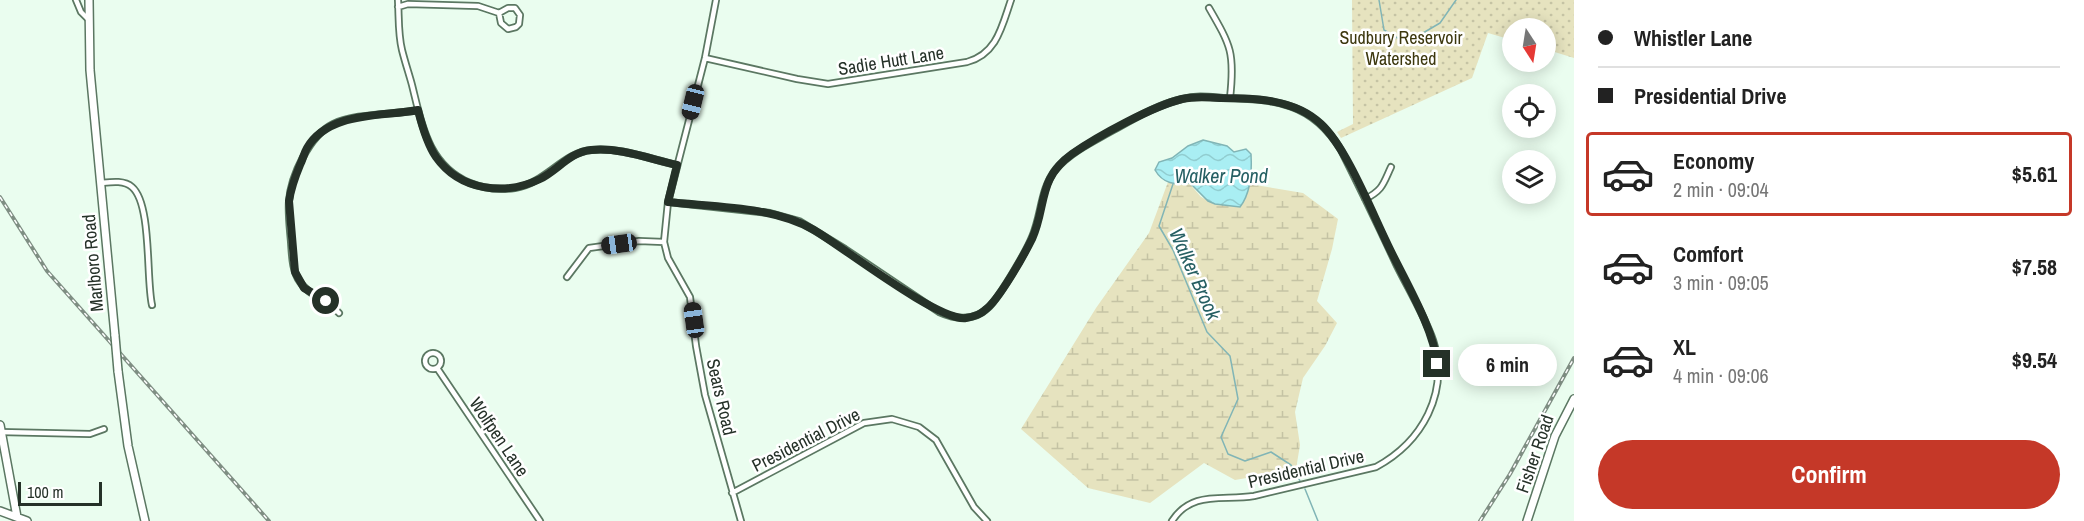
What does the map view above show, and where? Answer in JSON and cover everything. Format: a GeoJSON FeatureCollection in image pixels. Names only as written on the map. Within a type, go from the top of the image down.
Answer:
{"type":"FeatureCollection","features":[{"type":"Feature","properties":{"kind":"main road","name":"Marlboro Road"},"geometry":{"type":"LineString","coordinates":[[89,0],[90,70],[118,371],[128,446],[145,521]]}},
{"type":"Feature","properties":{"kind":"main road","name":"Fisher Road"},"geometry":{"type":"LineString","coordinates":[[1527,521],[1555,436],[1574,399]]}},
{"type":"Feature","properties":{"kind":"main road"},"geometry":{"type":"LineString","coordinates":[[0,429],[17,517]]}},
{"type":"Feature","properties":{"kind":"main road"},"geometry":{"type":"LineString","coordinates":[[0,511],[27,521]]}},
{"type":"Feature","properties":{"kind":"street"},"geometry":{"type":"LineString","coordinates":[[76,0],[81,12],[89,20]]}},
{"type":"Feature","properties":{"kind":"street"},"geometry":{"type":"LineString","coordinates":[[398,0],[402,49],[422,123],[436,157],[446,168],[463,180],[481,187],[502,189],[525,185],[543,178],[562,162],[581,152],[592,150],[629,154],[677,165]]}},
{"type":"Feature","properties":{"kind":"street","name":"Sears Road"},"geometry":{"type":"LineString","coordinates":[[716,0],[705,58],[668,202],[664,242],[668,258],[690,297],[702,379],[714,432],[741,521]]}},
{"type":"Feature","properties":{"kind":"street","name":"Sadie Hutt Lane"},"geometry":{"type":"LineString","coordinates":[[705,58],[828,84],[967,62],[991,48],[1011,0]]}},
{"type":"Feature","properties":{"kind":"street"},"geometry":{"type":"LineString","coordinates":[[398,7],[408,4],[476,6],[499,13],[508,8],[515,8],[520,15],[519,24],[512,28],[504,26],[499,13]]}},
{"type":"Feature","properties":{"kind":"street"},"geometry":{"type":"LineString","coordinates":[[1209,8],[1232,55],[1230,98]]}},
{"type":"Feature","properties":{"kind":"street","name":"Presidential Drive"},"geometry":{"type":"LineString","coordinates":[[668,202],[770,213],[799,221],[939,312],[956,318],[969,318],[985,311],[996,298],[1032,238],[1047,183],[1055,171],[1071,155],[1125,124],[1171,102],[1195,97],[1270,101],[1293,107],[1316,119],[1333,138],[1433,341],[1437,379],[1433,402],[1427,417],[1412,441],[1389,460],[1376,467],[1254,496],[1198,500],[1181,509],[1172,521]]}},
{"type":"Feature","properties":{"kind":"street"},"geometry":{"type":"LineString","coordinates":[[339,313],[326,301],[304,288],[295,272],[289,201],[297,174],[308,148],[318,135],[333,124],[418,110]]}},
{"type":"Feature","properties":{"kind":"street"},"geometry":{"type":"LineString","coordinates":[[1365,199],[1379,191],[1391,167]]}},
{"type":"Feature","properties":{"kind":"street"},"geometry":{"type":"LineString","coordinates":[[101,183],[126,184],[134,189],[139,197],[148,248],[148,278],[152,305]]}},
{"type":"Feature","properties":{"kind":"street"},"geometry":{"type":"LineString","coordinates":[[567,277],[590,248],[639,241],[664,242]]}},
{"type":"Feature","properties":{"kind":"street","name":"Wolfpen Lane"},"geometry":{"type":"LineString","coordinates":[[437,368],[540,521]]}},
{"type":"Feature","properties":{"kind":"street","name":"Presidential Drive"},"geometry":{"type":"LineString","coordinates":[[732,492],[864,423],[892,419],[920,427],[936,440],[974,507],[987,521]]}},
{"type":"Feature","properties":{"kind":"street"},"geometry":{"type":"LineString","coordinates":[[0,429],[90,434],[104,429]]}},
{"type":"Feature","properties":{"kind":"green space","name":"Sudbury Reservoir Watershed"},"geometry":{"type":"Polygon","coordinates":[[[1352,0],[1574,0],[1574,58],[1556,52],[1556,18],[1502,18],[1502,37],[1488,33],[1472,78],[1341,138],[1337,132],[1353,124],[1352,0]]]}},
{"type":"Feature","properties":{"kind":"green space"},"geometry":{"type":"Polygon","coordinates":[[[1168,182],[1179,185],[1189,183],[1201,197],[1215,204],[1245,200],[1249,184],[1303,193],[1338,219],[1317,301],[1337,323],[1325,346],[1303,378],[1295,412],[1300,445],[1295,475],[1258,476],[1235,480],[1204,463],[1150,503],[1088,488],[1021,429],[1096,308],[1149,233],[1168,182]]]}},
{"type":"Feature","properties":{"kind":"water","name":"Walker Pond"},"geometry":{"type":"Polygon","coordinates":[[[1203,140],[1227,146],[1234,152],[1246,149],[1251,154],[1249,189],[1240,207],[1208,201],[1190,183],[1179,184],[1166,181],[1155,170],[1159,162],[1172,158],[1188,146],[1203,140]]]}},
{"type":"Feature","properties":{"kind":"waterway"},"geometry":{"type":"LineString","coordinates":[[1379,0],[1384,30],[1406,43],[1440,23],[1456,0]]}},
{"type":"Feature","properties":{"kind":"waterway","name":"Walker Brook"},"geometry":{"type":"LineString","coordinates":[[1173,184],[1159,226],[1173,250],[1207,332],[1230,356],[1238,399],[1221,437],[1228,454],[1245,461],[1271,452],[1291,465],[1300,481]]}},
{"type":"Feature","properties":{"kind":"waterway","name":"Walker Brook"},"geometry":{"type":"LineString","coordinates":[[1305,489],[1318,521]]}},
{"type":"Feature","properties":{"kind":"railway"},"geometry":{"type":"LineString","coordinates":[[0,197],[47,271],[269,521]]}},
{"type":"Feature","properties":{"kind":"railway"},"geometry":{"type":"LineString","coordinates":[[1480,521],[1510,474],[1574,358]]}},
{"type":"Feature","properties":{"kind":"route"},"geometry":{"type":"LineString","coordinates":[[326,301],[312,294],[298,281],[292,255],[289,201],[291,189],[308,148],[318,135],[333,124],[354,119],[418,110],[432,150],[446,168],[463,180],[490,189],[515,188],[525,185],[543,178],[562,162],[581,152],[592,150],[610,150],[677,165],[668,202],[770,213],[799,221],[845,249],[924,303],[947,316],[962,319],[985,311],[996,298],[1032,238],[1047,183],[1071,155],[1125,124],[1171,102],[1195,97],[1230,98],[1270,101],[1293,107],[1324,126],[1341,150],[1429,332],[1436,352],[1437,364]]}}]}
